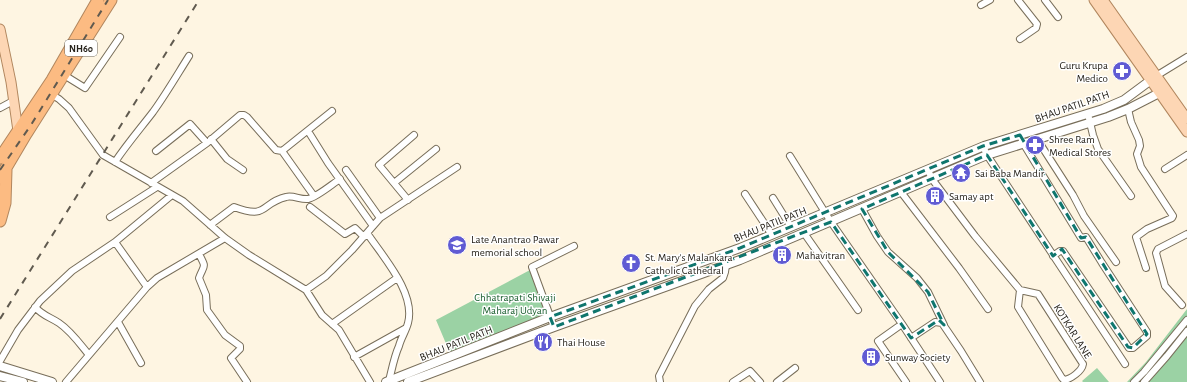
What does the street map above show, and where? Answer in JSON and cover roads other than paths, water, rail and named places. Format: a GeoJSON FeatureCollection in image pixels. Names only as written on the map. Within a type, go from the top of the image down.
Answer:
{"type":"FeatureCollection","features":[{"type":"Feature","properties":{"kind":"highway","name":"NH60"},"geometry":{"type":"LineString","coordinates":[[3,173],[22,134],[48,93],[98,0]]}},
{"type":"Feature","properties":{"kind":"highway","name":"NH60"},"geometry":{"type":"LineString","coordinates":[[48,93],[64,75],[111,0]]}},
{"type":"Feature","properties":{"kind":"highway","name":"NH60"},"geometry":{"type":"LineString","coordinates":[[1,158],[22,134]]}},
{"type":"Feature","properties":{"kind":"highway"},"geometry":{"type":"LineString","coordinates":[[0,220],[5,203],[3,173]]}},
{"type":"Feature","properties":{"kind":"main road"},"geometry":{"type":"LineString","coordinates":[[1094,0],[1163,91],[1187,119]]}},
{"type":"Feature","properties":{"kind":"main road"},"geometry":{"type":"LineString","coordinates":[[1103,0],[1153,78]]}},
{"type":"Feature","properties":{"kind":"main road"},"geometry":{"type":"LineString","coordinates":[[0,29],[13,101],[22,134]]}},
{"type":"Feature","properties":{"kind":"main road","name":"BHAU PATIL PATH"},"geometry":{"type":"LineString","coordinates":[[408,382],[554,327],[726,265],[932,179],[987,155],[1047,126],[1088,114],[1124,100],[1153,78]]}},
{"type":"Feature","properties":{"kind":"main road"},"geometry":{"type":"LineString","coordinates":[[1163,91],[1187,132]]}},
{"type":"Feature","properties":{"kind":"main road","name":"BHAU PATIL PATH"},"geometry":{"type":"LineString","coordinates":[[387,382],[550,317],[772,236],[983,146],[1021,139],[1037,139],[1090,123],[1128,109],[1163,91]]}},
{"type":"Feature","properties":{"kind":"main road"},"geometry":{"type":"LineString","coordinates":[[1047,126],[1050,135]]}},
{"type":"Feature","properties":{"kind":"main road"},"geometry":{"type":"LineString","coordinates":[[0,366],[52,382]]}},
{"type":"Feature","properties":{"kind":"main road"},"geometry":{"type":"LineString","coordinates":[[0,376],[23,382]]}},
{"type":"Feature","properties":{"kind":"street"},"geometry":{"type":"LineString","coordinates":[[981,6],[990,0]]}},
{"type":"Feature","properties":{"kind":"street"},"geometry":{"type":"LineString","coordinates":[[1018,0],[1037,24],[1036,28],[1020,39]]}},
{"type":"Feature","properties":{"kind":"street"},"geometry":{"type":"LineString","coordinates":[[1047,1],[1058,17]]}},
{"type":"Feature","properties":{"kind":"street"},"geometry":{"type":"LineString","coordinates":[[64,75],[85,88],[120,37]]}},
{"type":"Feature","properties":{"kind":"street"},"geometry":{"type":"LineString","coordinates":[[115,162],[126,144],[168,91],[189,56]]}},
{"type":"Feature","properties":{"kind":"street"},"geometry":{"type":"LineString","coordinates":[[1153,78],[1187,57]]}},
{"type":"Feature","properties":{"kind":"street"},"geometry":{"type":"LineString","coordinates":[[48,93],[59,99],[69,108],[103,154],[183,202],[225,238],[249,255],[306,290],[322,315],[339,330],[370,382]]}},
{"type":"Feature","properties":{"kind":"street"},"geometry":{"type":"LineString","coordinates":[[0,108],[13,101]]}},
{"type":"Feature","properties":{"kind":"street"},"geometry":{"type":"LineString","coordinates":[[1128,109],[1131,122],[1139,140],[1140,146],[1137,154],[1141,167],[1173,216],[1172,218],[1147,229],[1137,236],[1146,268]]}},
{"type":"Feature","properties":{"kind":"street"},"geometry":{"type":"LineString","coordinates":[[282,151],[332,111]]}},
{"type":"Feature","properties":{"kind":"street"},"geometry":{"type":"LineString","coordinates":[[151,183],[209,141],[242,114],[247,117],[271,146],[276,150],[282,151],[314,196]]}},
{"type":"Feature","properties":{"kind":"street"},"geometry":{"type":"LineString","coordinates":[[1088,114],[1092,135],[1098,149],[1131,196]]}},
{"type":"Feature","properties":{"kind":"street"},"geometry":{"type":"LineString","coordinates":[[156,151],[190,124],[227,159],[242,170]]}},
{"type":"Feature","properties":{"kind":"street"},"geometry":{"type":"LineString","coordinates":[[308,131],[373,226]]}},
{"type":"Feature","properties":{"kind":"street"},"geometry":{"type":"LineString","coordinates":[[408,200],[379,165],[414,135]]}},
{"type":"Feature","properties":{"kind":"street"},"geometry":{"type":"LineString","coordinates":[[1021,139],[1081,238],[1086,237],[1147,332],[1147,336],[1133,348],[1129,348],[1063,251],[1060,251],[1053,256]]}},
{"type":"Feature","properties":{"kind":"street"},"geometry":{"type":"LineString","coordinates":[[1037,139],[1073,195],[1084,216],[1116,262]]}},
{"type":"Feature","properties":{"kind":"street"},"geometry":{"type":"LineString","coordinates":[[983,146],[987,155],[1125,364]]}},
{"type":"Feature","properties":{"kind":"street"},"geometry":{"type":"LineString","coordinates":[[394,183],[436,149]]}},
{"type":"Feature","properties":{"kind":"street"},"geometry":{"type":"LineString","coordinates":[[1165,169],[1187,155]]}},
{"type":"Feature","properties":{"kind":"street"},"geometry":{"type":"LineString","coordinates":[[790,156],[825,213],[902,324],[940,382]]}},
{"type":"Feature","properties":{"kind":"street"},"geometry":{"type":"LineString","coordinates":[[306,290],[326,276],[380,218],[458,167]]}},
{"type":"Feature","properties":{"kind":"street"},"geometry":{"type":"LineString","coordinates":[[346,170],[380,218]]}},
{"type":"Feature","properties":{"kind":"street"},"geometry":{"type":"LineString","coordinates":[[928,170],[932,179],[975,236],[1020,290]]}},
{"type":"Feature","properties":{"kind":"street"},"geometry":{"type":"LineString","coordinates":[[210,225],[234,207],[247,212],[260,212],[276,201],[287,197],[308,199],[340,179]]}},
{"type":"Feature","properties":{"kind":"street"},"geometry":{"type":"LineString","coordinates":[[110,217],[157,187]]}},
{"type":"Feature","properties":{"kind":"street"},"geometry":{"type":"LineString","coordinates":[[901,192],[988,309]]}},
{"type":"Feature","properties":{"kind":"street"},"geometry":{"type":"LineString","coordinates":[[745,194],[772,236]]}},
{"type":"Feature","properties":{"kind":"street"},"geometry":{"type":"LineString","coordinates":[[0,361],[18,330],[40,301],[72,271],[115,242],[172,195]]}},
{"type":"Feature","properties":{"kind":"street"},"geometry":{"type":"LineString","coordinates":[[773,198],[791,228]]}},
{"type":"Feature","properties":{"kind":"street"},"geometry":{"type":"LineString","coordinates":[[310,207],[345,234],[356,228],[365,235],[397,278],[407,297],[409,308],[408,323],[398,346],[387,382]]}},
{"type":"Feature","properties":{"kind":"street"},"geometry":{"type":"LineString","coordinates":[[862,209],[888,252],[917,278],[928,292],[944,325],[980,382]]}},
{"type":"Feature","properties":{"kind":"street"},"geometry":{"type":"LineString","coordinates":[[804,233],[858,310]]}},
{"type":"Feature","properties":{"kind":"street"},"geometry":{"type":"LineString","coordinates":[[1182,305],[1165,286],[1156,253],[1158,249],[1187,234]]}},
{"type":"Feature","properties":{"kind":"street"},"geometry":{"type":"LineString","coordinates":[[66,382],[147,287],[157,278],[225,238]]}},
{"type":"Feature","properties":{"kind":"street"},"geometry":{"type":"LineString","coordinates":[[115,242],[147,287]]}},
{"type":"Feature","properties":{"kind":"street"},"geometry":{"type":"LineString","coordinates":[[554,327],[532,267],[574,246]]}},
{"type":"Feature","properties":{"kind":"street"},"geometry":{"type":"LineString","coordinates":[[199,254],[205,265],[205,268],[199,278],[206,295],[207,310],[225,335],[240,346],[240,349],[231,358],[245,381]]}},
{"type":"Feature","properties":{"kind":"street"},"geometry":{"type":"LineString","coordinates":[[660,382],[659,376],[695,306],[709,290],[723,278],[726,265],[722,255]]}},
{"type":"Feature","properties":{"kind":"street"},"geometry":{"type":"LineString","coordinates":[[332,324],[397,278]]}},
{"type":"Feature","properties":{"kind":"street","name":"KOTKAR LANE"},"geometry":{"type":"LineString","coordinates":[[1020,290],[1038,294],[1083,364],[1082,369],[1067,380],[1062,378],[1018,307],[1020,290]]}},
{"type":"Feature","properties":{"kind":"street"},"geometry":{"type":"LineString","coordinates":[[36,307],[43,315],[58,322],[69,331],[89,355]]}},
{"type":"Feature","properties":{"kind":"street"},"geometry":{"type":"LineString","coordinates":[[1134,382],[1187,320]]}},
{"type":"Feature","properties":{"kind":"street"},"geometry":{"type":"LineString","coordinates":[[118,322],[141,363]]}},
{"type":"Feature","properties":{"kind":"street"},"geometry":{"type":"LineString","coordinates":[[911,338],[935,322],[940,322],[944,325]]}},
{"type":"Feature","properties":{"kind":"street"},"geometry":{"type":"LineString","coordinates":[[902,324],[878,341],[906,382]]}},
{"type":"Feature","properties":{"kind":"street"},"geometry":{"type":"LineString","coordinates":[[354,357],[406,328]]}},
{"type":"Feature","properties":{"kind":"street"},"geometry":{"type":"LineString","coordinates":[[1144,382],[1187,331]]}},
{"type":"Feature","properties":{"kind":"street"},"geometry":{"type":"LineString","coordinates":[[777,382],[796,368]]}},
{"type":"Feature","properties":{"kind":"street"},"geometry":{"type":"LineString","coordinates":[[733,382],[750,371],[760,382]]}},
{"type":"Feature","properties":{"kind":"railway"},"geometry":{"type":"LineString","coordinates":[[0,170],[31,125],[108,0]]}},
{"type":"Feature","properties":{"kind":"railway"},"geometry":{"type":"LineString","coordinates":[[0,319],[199,0]]}},
{"type":"Feature","properties":{"kind":"place","name":"Guru Krupa Medico"},"geometry":{"type":"Point","coordinates":[1122,71]}},
{"type":"Feature","properties":{"kind":"place","name":"Shree Ram Medical Stores"},"geometry":{"type":"Point","coordinates":[1035,145]}},
{"type":"Feature","properties":{"kind":"place","name":"Sai Baba Mandir"},"geometry":{"type":"Point","coordinates":[961,173]}},
{"type":"Feature","properties":{"kind":"place","name":"Samay apt"},"geometry":{"type":"Point","coordinates":[935,196]}},
{"type":"Feature","properties":{"kind":"place","name":"Late Anantrao Pawar memorial school"},"geometry":{"type":"Point","coordinates":[457,245]}},
{"type":"Feature","properties":{"kind":"place","name":"Mahavitran"},"geometry":{"type":"Point","coordinates":[782,255]}},
{"type":"Feature","properties":{"kind":"place","name":"St. Mary's Malankara Catholic Cathedral"},"geometry":{"type":"Point","coordinates":[631,263]}},
{"type":"Feature","properties":{"kind":"place","name":"Thai House"},"geometry":{"type":"Point","coordinates":[543,342]}},
{"type":"Feature","properties":{"kind":"place","name":"Sunway Society"},"geometry":{"type":"Point","coordinates":[871,357]}},
{"type":"Feature","properties":{"kind":"park label","name":"Chhatrapati Shivaji Maharaj Udyan"},"geometry":{"type":"Point","coordinates":[515,303]}}]}
